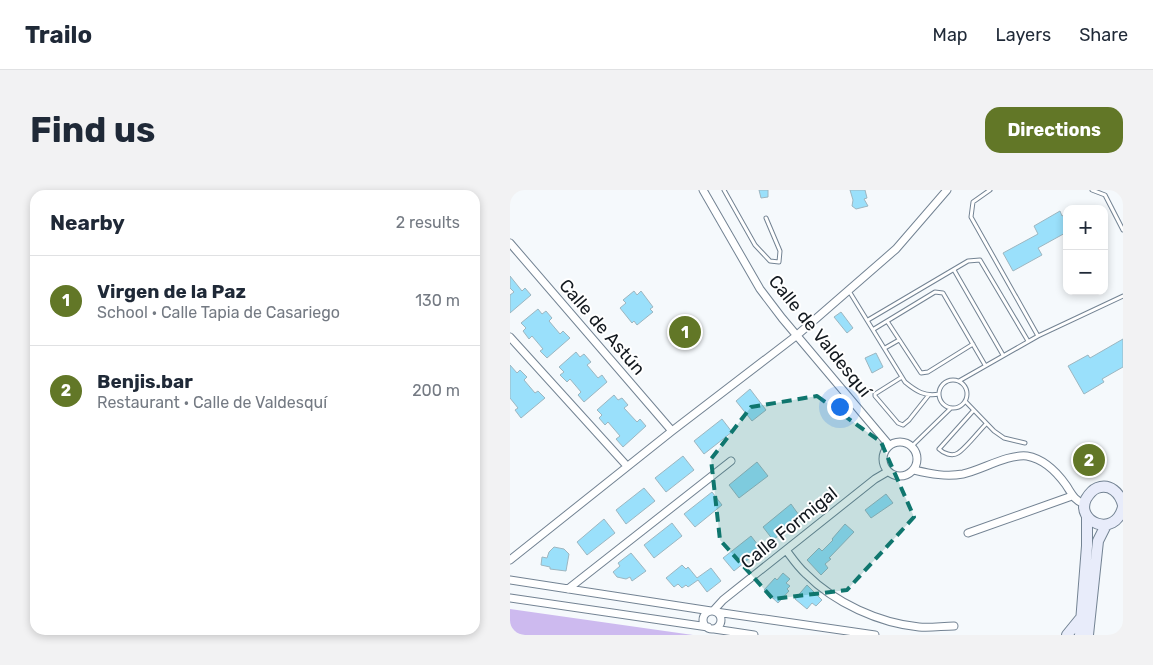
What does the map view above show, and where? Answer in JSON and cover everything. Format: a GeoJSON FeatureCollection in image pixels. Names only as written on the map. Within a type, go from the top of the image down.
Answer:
{"type":"FeatureCollection","features":[{"type":"Feature","properties":{"kind":"street","name":"Calle de Valdesquí"},"geometry":{"type":"LineString","coordinates":[[702,190],[760,288],[796,336],[889,445]]}},
{"type":"Feature","properties":{"kind":"street"},"geometry":{"type":"LineString","coordinates":[[510,560],[627,466],[796,336],[896,249],[948,190]]}},
{"type":"Feature","properties":{"kind":"street","name":"Calle de Astún"},"geometry":{"type":"LineString","coordinates":[[510,242],[672,431]]}},
{"type":"Feature","properties":{"kind":"street"},"geometry":{"type":"LineString","coordinates":[[510,336],[627,466]]}},
{"type":"Feature","properties":{"kind":"street"},"geometry":{"type":"LineString","coordinates":[[899,442],[912,446],[918,460],[914,470],[910,474],[896,477],[887,472],[882,462],[883,452],[889,445],[899,442]]}},
{"type":"Feature","properties":{"kind":"street"},"geometry":{"type":"LineString","coordinates":[[914,470],[950,476],[1010,458],[1026,456],[1041,461],[1054,469],[1076,501],[1084,504]]}},
{"type":"Feature","properties":{"kind":"street"},"geometry":{"type":"LineString","coordinates":[[568,589],[732,460]]}},
{"type":"Feature","properties":{"kind":"street","name":"Calle Formigal"},"geometry":{"type":"LineString","coordinates":[[714,611],[723,600],[887,472]]}},
{"type":"Feature","properties":{"kind":"street"},"geometry":{"type":"LineString","coordinates":[[1080,635],[1087,546],[1087,516],[1084,504],[1089,493],[1096,488],[1106,487],[1114,490],[1122,509],[1113,524],[1095,523],[1087,516]]}},
{"type":"Feature","properties":{"kind":"street"},"geometry":{"type":"LineString","coordinates":[[968,532],[1072,496]]}},
{"type":"Feature","properties":{"kind":"street"},"geometry":{"type":"LineString","coordinates":[[1088,635],[1098,541],[1106,525]]}},
{"type":"Feature","properties":{"kind":"street"},"geometry":{"type":"LineString","coordinates":[[786,550],[806,574],[830,594],[856,609],[887,620],[919,627],[954,626]]}},
{"type":"Feature","properties":{"kind":"street"},"geometry":{"type":"LineString","coordinates":[[510,580],[875,635]]}},
{"type":"Feature","properties":{"kind":"street"},"geometry":{"type":"LineString","coordinates":[[510,598],[754,635]]}},
{"type":"Feature","properties":{"kind":"street"},"geometry":{"type":"LineString","coordinates":[[710,628],[704,623],[703,618],[706,613],[714,611]]}},
{"type":"Feature","properties":{"kind":"street"},"geometry":{"type":"LineString","coordinates":[[710,628],[718,626],[721,621],[720,616],[714,611]]}},
{"type":"Feature","properties":{"kind":"street"},"geometry":{"type":"LineString","coordinates":[[1067,635],[1081,619]]}},
{"type":"Feature","properties":{"kind":"lane"},"geometry":{"type":"LineString","coordinates":[[724,190],[755,245],[770,261],[779,262],[780,250],[766,218]]}},
{"type":"Feature","properties":{"kind":"lane"},"geometry":{"type":"LineString","coordinates":[[990,190],[973,202],[970,217],[1038,336]]}},
{"type":"Feature","properties":{"kind":"lane"},"geometry":{"type":"LineString","coordinates":[[1092,190],[1105,195],[1123,230]]}},
{"type":"Feature","properties":{"kind":"lane"},"geometry":{"type":"LineString","coordinates":[[868,320],[968,261],[980,260],[1028,342]]}},
{"type":"Feature","properties":{"kind":"lane"},"geometry":{"type":"LineString","coordinates":[[954,270],[1003,356]]}},
{"type":"Feature","properties":{"kind":"lane"},"geometry":{"type":"LineString","coordinates":[[849,291],[905,382],[928,396],[939,394]]}},
{"type":"Feature","properties":{"kind":"lane"},"geometry":{"type":"LineString","coordinates":[[874,330],[935,292],[940,291],[943,293],[985,365]]}},
{"type":"Feature","properties":{"kind":"lane"},"geometry":{"type":"LineString","coordinates":[[959,381],[1038,336],[1123,296]]}},
{"type":"Feature","properties":{"kind":"lane"},"geometry":{"type":"LineString","coordinates":[[887,321],[921,373],[928,372],[973,344]]}},
{"type":"Feature","properties":{"kind":"lane"},"geometry":{"type":"LineString","coordinates":[[885,348],[899,340]]}},
{"type":"Feature","properties":{"kind":"lane"},"geometry":{"type":"LineString","coordinates":[[902,376],[875,394],[898,423],[903,425],[909,420],[928,396]]}},
{"type":"Feature","properties":{"kind":"lane"},"geometry":{"type":"LineString","coordinates":[[951,380],[959,381],[965,386],[967,394],[965,402],[959,407],[951,408],[943,404],[939,389],[944,383],[951,380]]}},
{"type":"Feature","properties":{"kind":"lane"},"geometry":{"type":"LineString","coordinates":[[965,402],[986,424],[1004,438],[1025,443]]}},
{"type":"Feature","properties":{"kind":"lane"},"geometry":{"type":"LineString","coordinates":[[912,446],[951,408]]}},
{"type":"Feature","properties":{"kind":"lane"},"geometry":{"type":"LineString","coordinates":[[973,411],[939,449],[950,454],[958,453],[986,424]]}},
{"type":"Feature","properties":{"kind":"highlighted area"},"geometry":{"type":"Polygon","coordinates":[[[817,396],[881,442],[914,517],[847,590],[773,599],[720,540],[711,459],[751,407],[817,396]]]}},
{"type":"Feature","properties":{"kind":"shaded area"},"geometry":{"type":"Polygon","coordinates":[[[510,609],[693,635],[510,635],[510,609]]]}},
{"type":"Feature","properties":{"kind":"building"},"geometry":{"type":"Polygon","coordinates":[[[759,190],[768,190],[768,197],[761,198],[759,190]]]}},
{"type":"Feature","properties":{"kind":"building"},"geometry":{"type":"Polygon","coordinates":[[[850,190],[865,190],[867,198],[864,199],[868,206],[856,209],[852,206],[853,200],[850,190]]]}},
{"type":"Feature","properties":{"kind":"building"},"geometry":{"type":"Polygon","coordinates":[[[1060,211],[1063,215],[1063,234],[1038,248],[1042,255],[1013,271],[1003,253],[1038,234],[1034,226],[1060,211]]]}},
{"type":"Feature","properties":{"kind":"building"},"geometry":{"type":"Polygon","coordinates":[[[510,276],[522,291],[525,288],[531,295],[510,313],[510,295],[514,292],[510,288],[510,276]]]}},
{"type":"Feature","properties":{"kind":"building"},"geometry":{"type":"Polygon","coordinates":[[[634,291],[637,295],[641,291],[653,307],[650,309],[653,312],[637,325],[634,321],[632,323],[620,308],[626,303],[623,300],[634,291]]]}},
{"type":"Feature","properties":{"kind":"building"},"geometry":{"type":"Polygon","coordinates":[[[538,309],[542,314],[546,311],[552,318],[549,321],[560,334],[563,331],[570,338],[547,358],[540,351],[543,349],[532,336],[529,339],[523,331],[526,328],[521,323],[538,309]]]}},
{"type":"Feature","properties":{"kind":"building"},"geometry":{"type":"Polygon","coordinates":[[[841,312],[853,328],[847,333],[834,317],[841,312]]]}},
{"type":"Feature","properties":{"kind":"building"},"geometry":{"type":"Polygon","coordinates":[[[1123,339],[1123,367],[1102,379],[1104,382],[1084,394],[1068,366],[1088,355],[1090,358],[1123,339]]]}},
{"type":"Feature","properties":{"kind":"building"},"geometry":{"type":"Polygon","coordinates":[[[576,352],[580,357],[584,354],[591,362],[587,365],[598,378],[602,375],[607,382],[584,402],[578,395],[581,392],[570,379],[567,382],[560,375],[564,372],[559,367],[576,352]]]}},
{"type":"Feature","properties":{"kind":"building"},"geometry":{"type":"Polygon","coordinates":[[[876,353],[883,367],[872,373],[865,358],[876,353]]]}},
{"type":"Feature","properties":{"kind":"building"},"geometry":{"type":"Polygon","coordinates":[[[510,365],[517,373],[520,370],[527,377],[524,380],[535,393],[538,391],[545,398],[521,418],[515,410],[518,408],[510,398],[510,365]]]}},
{"type":"Feature","properties":{"kind":"building"},"geometry":{"type":"Polygon","coordinates":[[[750,389],[766,410],[752,421],[736,401],[750,389]]]}},
{"type":"Feature","properties":{"kind":"building"},"geometry":{"type":"Polygon","coordinates":[[[614,395],[618,400],[622,398],[628,405],[624,408],[637,422],[640,419],[646,426],[623,447],[616,439],[620,436],[608,422],[605,425],[599,418],[602,415],[597,410],[614,395]]]}},
{"type":"Feature","properties":{"kind":"building"},"geometry":{"type":"Polygon","coordinates":[[[722,419],[732,432],[704,454],[694,441],[722,419]]]}},
{"type":"Feature","properties":{"kind":"building"},"geometry":{"type":"Polygon","coordinates":[[[683,456],[694,470],[666,492],[655,478],[683,456]]]}},
{"type":"Feature","properties":{"kind":"building"},"geometry":{"type":"Polygon","coordinates":[[[757,462],[768,476],[739,498],[729,485],[757,462]]]}},
{"type":"Feature","properties":{"kind":"building"},"geometry":{"type":"Polygon","coordinates":[[[644,488],[655,501],[626,524],[616,510],[644,488]]]}},
{"type":"Feature","properties":{"kind":"building"},"geometry":{"type":"Polygon","coordinates":[[[712,492],[722,505],[695,527],[684,514],[712,492]]]}},
{"type":"Feature","properties":{"kind":"building"},"geometry":{"type":"Polygon","coordinates":[[[886,494],[893,503],[871,518],[865,510],[886,494]]]}},
{"type":"Feature","properties":{"kind":"building"},"geometry":{"type":"Polygon","coordinates":[[[791,504],[801,518],[773,540],[763,527],[791,504]]]}},
{"type":"Feature","properties":{"kind":"building"},"geometry":{"type":"Polygon","coordinates":[[[604,519],[615,533],[587,555],[577,542],[604,519]]]}},
{"type":"Feature","properties":{"kind":"building"},"geometry":{"type":"Polygon","coordinates":[[[672,523],[682,536],[654,558],[644,545],[672,523]]]}},
{"type":"Feature","properties":{"kind":"building"},"geometry":{"type":"Polygon","coordinates":[[[845,524],[854,532],[829,558],[831,559],[825,564],[828,568],[821,575],[807,560],[819,548],[822,551],[845,524]]]}},
{"type":"Feature","properties":{"kind":"building"},"geometry":{"type":"Polygon","coordinates":[[[751,536],[761,549],[734,571],[723,558],[751,536]]]}},
{"type":"Feature","properties":{"kind":"building"},"geometry":{"type":"Polygon","coordinates":[[[554,547],[564,549],[569,554],[566,571],[550,569],[550,567],[541,565],[542,557],[547,558],[549,552],[554,547]]]}},
{"type":"Feature","properties":{"kind":"building"},"geometry":{"type":"Polygon","coordinates":[[[631,553],[646,571],[632,581],[630,577],[626,579],[617,577],[613,572],[620,566],[618,563],[631,553]]]}},
{"type":"Feature","properties":{"kind":"building"},"geometry":{"type":"Polygon","coordinates":[[[682,565],[686,569],[688,567],[697,578],[711,568],[721,581],[707,592],[698,580],[688,587],[686,585],[682,588],[678,584],[674,587],[666,578],[682,565]]]}},
{"type":"Feature","properties":{"kind":"building"},"geometry":{"type":"Polygon","coordinates":[[[783,573],[790,579],[786,583],[790,586],[787,589],[789,591],[778,603],[764,590],[775,578],[777,580],[783,573]]]}},
{"type":"Feature","properties":{"kind":"building"},"geometry":{"type":"Polygon","coordinates":[[[807,585],[822,600],[816,606],[812,603],[807,609],[795,599],[807,585]]]}},
{"type":"Feature","properties":{"kind":"place","name":"Virgen de la Paz"},"geometry":{"type":"Point","coordinates":[685,332]}},
{"type":"Feature","properties":{"kind":"place","name":"Benjis.bar"},"geometry":{"type":"Point","coordinates":[1089,460]}}]}
